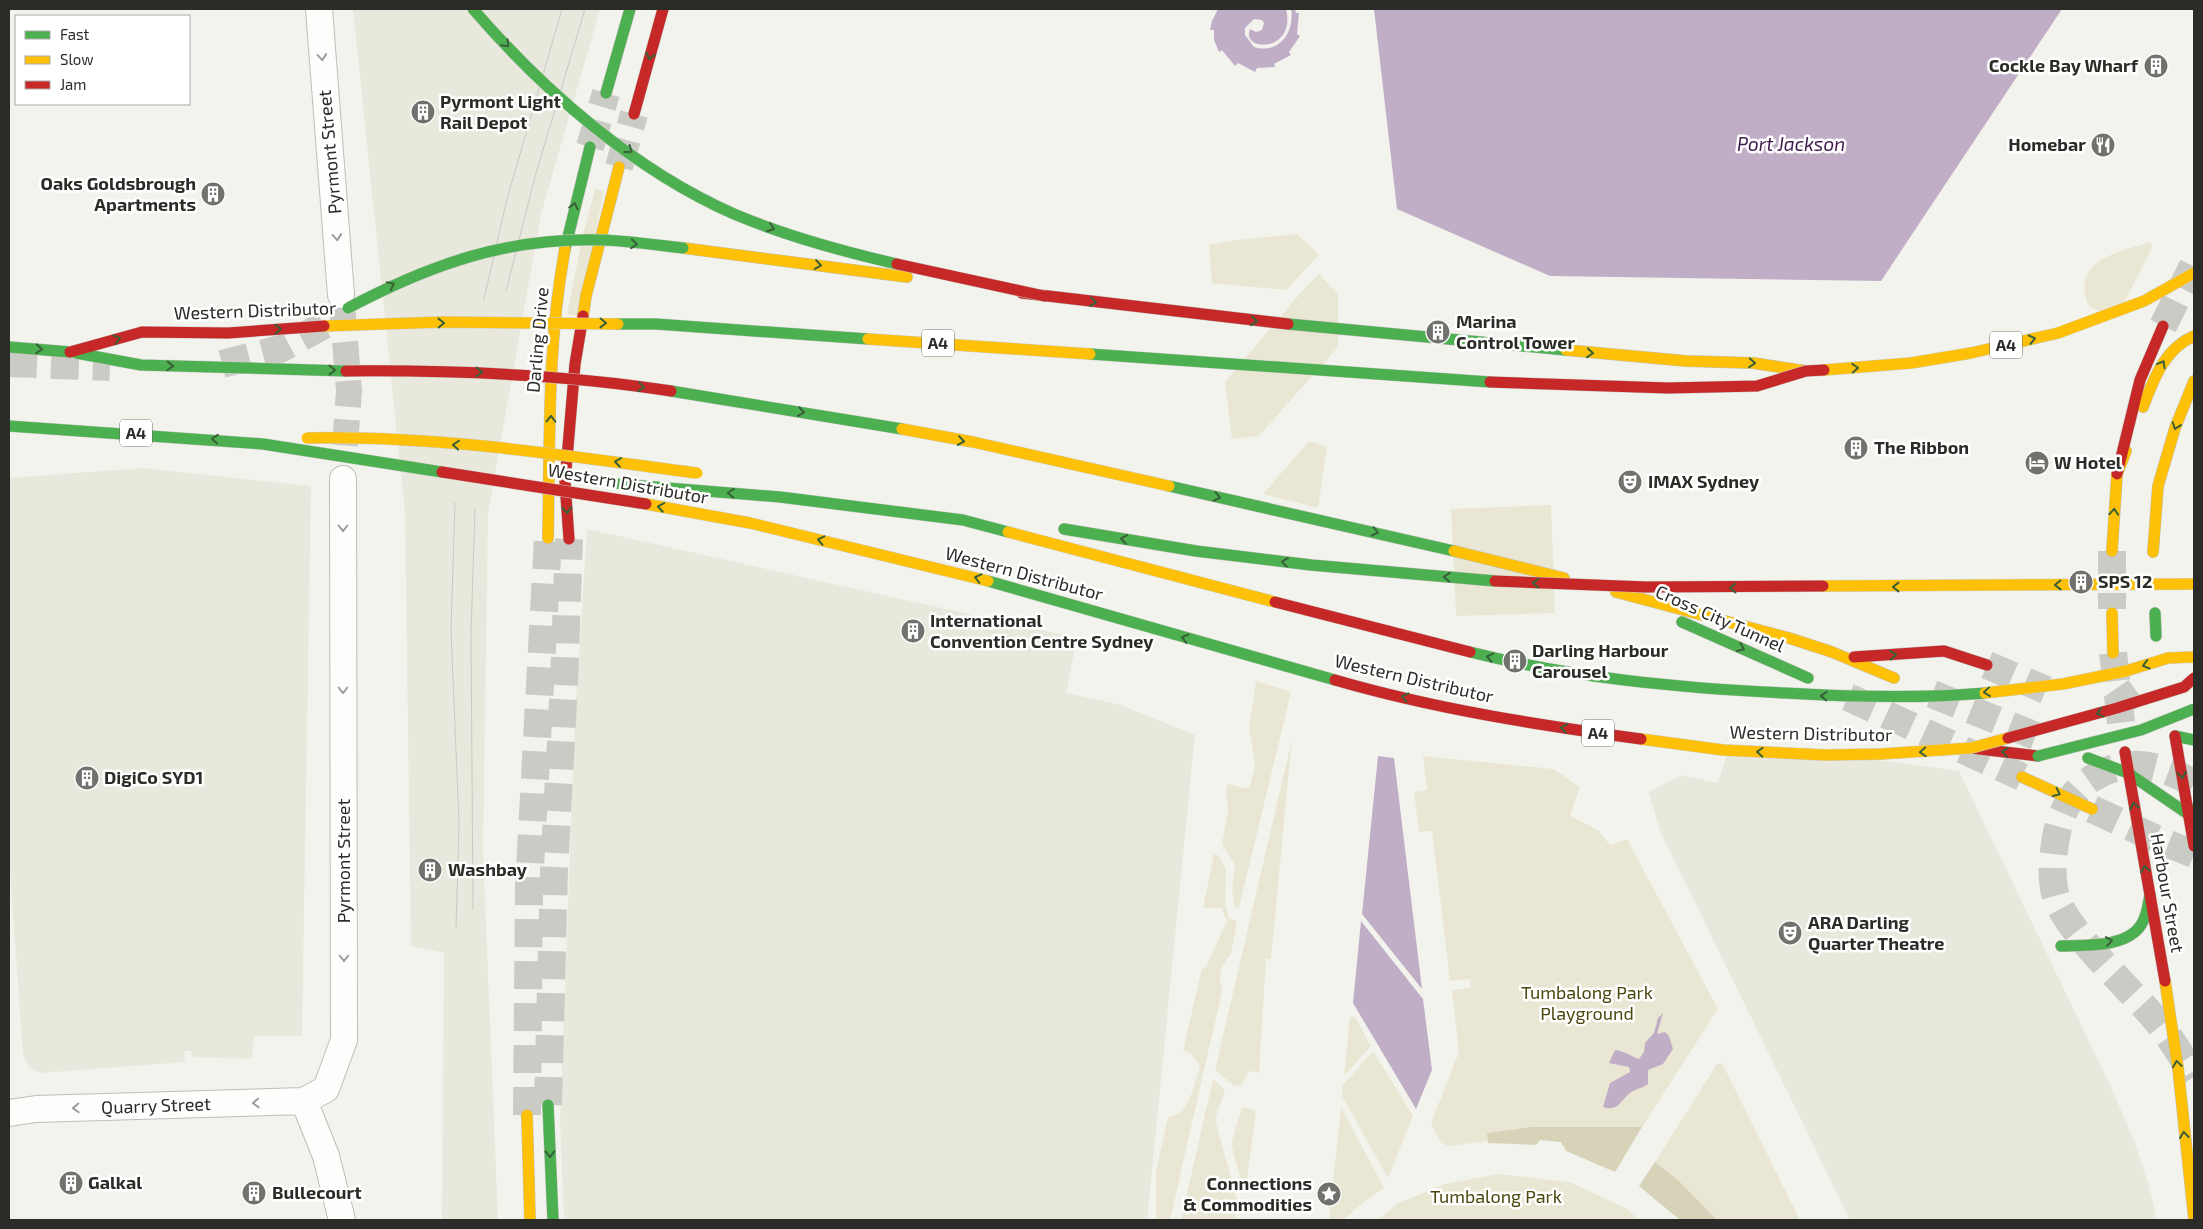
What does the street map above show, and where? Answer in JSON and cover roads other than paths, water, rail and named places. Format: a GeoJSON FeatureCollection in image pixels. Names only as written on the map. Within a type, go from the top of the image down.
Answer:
{"type":"FeatureCollection","features":[{"type":"Feature","properties":{"kind":"main road"},"geometry":{"type":"LineString","coordinates":[[473,9],[533,72],[573,109],[649,165],[719,206],[766,227],[853,254],[1044,296]]}},
{"type":"Feature","properties":{"kind":"main road"},"geometry":{"type":"LineString","coordinates":[[606,94],[630,9]]}},
{"type":"Feature","properties":{"kind":"main road"},"geometry":{"type":"LineString","coordinates":[[634,114],[663,9]]}},
{"type":"Feature","properties":{"kind":"main road","name":"Darling Drive"},"geometry":{"type":"LineString","coordinates":[[548,538],[552,360],[556,309],[574,205],[590,147]]}},
{"type":"Feature","properties":{"kind":"main road"},"geometry":{"type":"LineString","coordinates":[[569,539],[565,482],[575,364],[586,296],[619,167]]}},
{"type":"Feature","properties":{"kind":"main road"},"geometry":{"type":"LineString","coordinates":[[345,302],[418,273],[468,256],[506,246],[546,241],[593,240],[748,256],[1044,296],[1218,317],[1686,361],[1753,363],[1806,371]]}},
{"type":"Feature","properties":{"kind":"main road","name":"Western Distributor"},"geometry":{"type":"LineString","coordinates":[[9,347],[70,352],[142,332],[228,333],[355,324],[553,322],[656,324],[1513,384],[1668,388],[1756,386],[1806,371],[1911,363],[1971,353],[2058,333],[2144,301],[2194,272]]}},
{"type":"Feature","properties":{"kind":"main road"},"geometry":{"type":"LineString","coordinates":[[2112,551],[2117,474],[2132,403],[2148,355],[2163,326]]}},
{"type":"Feature","properties":{"kind":"main road"},"geometry":{"type":"LineString","coordinates":[[2117,474],[2151,387],[2165,358],[2179,342],[2194,336]]}},
{"type":"Feature","properties":{"kind":"main road"},"geometry":{"type":"LineString","coordinates":[[70,352],[141,365],[323,371],[430,370],[517,373],[703,396],[973,442],[1332,522],[1526,568],[1789,638],[1845,657],[1894,678]]}},
{"type":"Feature","properties":{"kind":"main road"},"geometry":{"type":"LineString","coordinates":[[2153,552],[2158,486],[2175,428],[2194,381]]}},
{"type":"Feature","properties":{"kind":"main road"},"geometry":{"type":"LineString","coordinates":[[9,425],[82,439],[574,480]]}},
{"type":"Feature","properties":{"kind":"main road","name":"Western Distributor"},"geometry":{"type":"LineString","coordinates":[[9,425],[263,444],[601,496],[750,524],[1017,588],[1353,685],[1465,710],[1555,727],[1644,740],[1732,750],[1826,755],[1881,754],[1971,748],[2117,708],[2184,687],[2194,678]]}},
{"type":"Feature","properties":{"kind":"main road"},"geometry":{"type":"LineString","coordinates":[[263,444],[307,438],[356,436],[567,455],[713,475]]}},
{"type":"Feature","properties":{"kind":"main road"},"geometry":{"type":"LineString","coordinates":[[603,482],[780,497],[963,520],[1384,632],[1494,658],[1617,680],[1699,689],[1878,698],[1982,693],[2063,684],[2126,671],[2168,658],[2194,657]]}},
{"type":"Feature","properties":{"kind":"main road"},"geometry":{"type":"LineString","coordinates":[[822,490],[1006,519]]}},
{"type":"Feature","properties":{"kind":"main road"},"geometry":{"type":"LineString","coordinates":[[1054,528],[1196,552],[1329,567],[1504,582],[1646,587],[2194,584]]}},
{"type":"Feature","properties":{"kind":"main road","name":"Cross City Tunnel"},"geometry":{"type":"LineString","coordinates":[[1617,592],[1808,678]]}},
{"type":"Feature","properties":{"kind":"main road"},"geometry":{"type":"LineString","coordinates":[[2112,612],[2113,652]]}},
{"type":"Feature","properties":{"kind":"main road"},"geometry":{"type":"LineString","coordinates":[[2155,613],[2156,636]]}},
{"type":"Feature","properties":{"kind":"main road"},"geometry":{"type":"LineString","coordinates":[[1845,657],[1944,651],[1987,665]]}},
{"type":"Feature","properties":{"kind":"main road"},"geometry":{"type":"LineString","coordinates":[[1971,748],[2038,756],[2141,730],[2194,709]]}},
{"type":"Feature","properties":{"kind":"main road","name":"Harbour Street"},"geometry":{"type":"LineString","coordinates":[[2194,740],[2175,736],[2192,813],[2194,846]]}},
{"type":"Feature","properties":{"kind":"main road","name":"Harbour Street"},"geometry":{"type":"LineString","coordinates":[[2125,752],[2178,1068],[2181,1112],[2194,1218]]}},
{"type":"Feature","properties":{"kind":"main road"},"geometry":{"type":"LineString","coordinates":[[2088,758],[2128,774],[2192,813]]}},
{"type":"Feature","properties":{"kind":"main road"},"geometry":{"type":"LineString","coordinates":[[2022,777],[2092,810]]}},
{"type":"Feature","properties":{"kind":"main road"},"geometry":{"type":"LineString","coordinates":[[2061,946],[2122,939],[2133,934],[2141,925],[2150,894]]}},
{"type":"Feature","properties":{"kind":"main road"},"geometry":{"type":"LineString","coordinates":[[548,1105],[553,1220]]}},
{"type":"Feature","properties":{"kind":"main road"},"geometry":{"type":"LineString","coordinates":[[2181,1112],[2194,1110]]}},
{"type":"Feature","properties":{"kind":"main road"},"geometry":{"type":"LineString","coordinates":[[527,1115],[530,1220]]}},
{"type":"Feature","properties":{"kind":"street","name":"Pyrmont Street"},"geometry":{"type":"LineString","coordinates":[[319,9],[345,302]]}},
{"type":"Feature","properties":{"kind":"street","name":"Pyrmont Street"},"geometry":{"type":"LineString","coordinates":[[304,1101],[326,1089],[344,1040],[343,479]]}},
{"type":"Feature","properties":{"kind":"street","name":"Quarry Street"},"geometry":{"type":"LineString","coordinates":[[9,1113],[36,1109],[304,1101]]}},
{"type":"Feature","properties":{"kind":"street"},"geometry":{"type":"LineString","coordinates":[[304,1101],[326,1156],[342,1220]]}},
{"type":"Feature","properties":{"kind":"water"},"geometry":{"type":"Polygon","coordinates":[[[1218,9],[1286,9],[1287,23],[1284,34],[1277,41],[1260,44],[1253,42],[1249,37],[1250,29],[1256,32],[1262,30],[1264,23],[1262,20],[1254,19],[1245,28],[1245,35],[1254,47],[1271,48],[1283,40],[1290,26],[1292,18],[1291,9],[1295,9],[1296,13],[1299,13],[1297,34],[1300,36],[1289,52],[1291,55],[1274,64],[1275,67],[1257,68],[1255,72],[1238,63],[1235,66],[1222,50],[1219,52],[1214,40],[1214,30],[1210,30],[1218,9]]]}},
{"type":"Feature","properties":{"kind":"water","name":"Port Jackson"},"geometry":{"type":"Polygon","coordinates":[[[1374,9],[2062,9],[1881,281],[1550,276],[1397,209],[1374,9]]]}},
{"type":"Feature","properties":{"kind":"water"},"geometry":{"type":"Polygon","coordinates":[[[1378,756],[1394,758],[1422,989],[1362,914],[1378,756]]]}},
{"type":"Feature","properties":{"kind":"water"},"geometry":{"type":"Polygon","coordinates":[[[1361,921],[1423,999],[1432,1070],[1416,1109],[1353,1003],[1361,921]]]}},
{"type":"Feature","properties":{"kind":"water"},"geometry":{"type":"Polygon","coordinates":[[[1663,1013],[1657,1034],[1665,1032],[1669,1036],[1673,1049],[1663,1064],[1648,1070],[1648,1084],[1634,1090],[1615,1107],[1603,1107],[1610,1083],[1630,1072],[1629,1067],[1609,1063],[1615,1050],[1625,1052],[1639,1059],[1644,1052],[1645,1043],[1654,1033],[1658,1018],[1663,1013]]]}},
{"type":"Feature","properties":{"kind":"tunnel"},"geometry":{"type":"LineString","coordinates":[[590,147],[606,93]]}},
{"type":"Feature","properties":{"kind":"tunnel"},"geometry":{"type":"LineString","coordinates":[[619,167],[634,114]]}},
{"type":"Feature","properties":{"kind":"tunnel"},"geometry":{"type":"LineString","coordinates":[[2163,326],[2193,266]]}},
{"type":"Feature","properties":{"kind":"tunnel"},"geometry":{"type":"LineString","coordinates":[[342,303],[349,391],[344,458]]}},
{"type":"Feature","properties":{"kind":"tunnel"},"geometry":{"type":"LineString","coordinates":[[222,364],[280,349],[324,325]]}},
{"type":"Feature","properties":{"kind":"tunnel"},"geometry":{"type":"LineString","coordinates":[[9,363],[110,367]]}},
{"type":"Feature","properties":{"kind":"tunnel"},"geometry":{"type":"LineString","coordinates":[[527,1115],[529,887],[548,538]]}},
{"type":"Feature","properties":{"kind":"tunnel"},"geometry":{"type":"LineString","coordinates":[[548,1105],[554,870],[564,683],[569,539]]}},
{"type":"Feature","properties":{"kind":"tunnel"},"geometry":{"type":"LineString","coordinates":[[2112,551],[2112,609]]}},
{"type":"Feature","properties":{"kind":"tunnel"},"geometry":{"type":"LineString","coordinates":[[2113,653],[2122,731]]}},
{"type":"Feature","properties":{"kind":"tunnel"},"geometry":{"type":"LineString","coordinates":[[1987,665],[2046,690]]}},
{"type":"Feature","properties":{"kind":"tunnel"},"geometry":{"type":"LineString","coordinates":[[2117,688],[2136,715],[2143,720]]}},
{"type":"Feature","properties":{"kind":"tunnel"},"geometry":{"type":"LineString","coordinates":[[1932,694],[2041,738]]}},
{"type":"Feature","properties":{"kind":"tunnel"},"geometry":{"type":"LineString","coordinates":[[1848,697],[2022,777]]}},
{"type":"Feature","properties":{"kind":"tunnel"},"geometry":{"type":"LineString","coordinates":[[2194,783],[2168,771],[2143,765],[2118,767],[2091,779],[2078,789],[2069,802],[2057,832],[2053,856],[2056,897],[2073,927],[2086,944],[2156,1020],[2194,1077]]}},
{"type":"Feature","properties":{"kind":"tunnel"},"geometry":{"type":"LineString","coordinates":[[2092,809],[2163,842],[2194,854]]}},
{"type":"Feature","properties":{"kind":"tram line"},"geometry":{"type":"LineString","coordinates":[[484,299],[507,199],[562,9]]}},
{"type":"Feature","properties":{"kind":"tram line"},"geometry":{"type":"LineString","coordinates":[[506,291],[536,173],[585,9]]}},
{"type":"Feature","properties":{"kind":"tram line"},"geometry":{"type":"LineString","coordinates":[[455,503],[451,630],[459,824],[456,928]]}},
{"type":"Feature","properties":{"kind":"tram line"},"geometry":{"type":"LineString","coordinates":[[473,909],[471,632],[475,509]]}},
{"type":"Feature","properties":{"kind":"place","name":"Cockle Bay Wharf"},"geometry":{"type":"Point","coordinates":[2156,66]}},
{"type":"Feature","properties":{"kind":"place","name":"Pyrmont Light Rail Depot"},"geometry":{"type":"Point","coordinates":[423,112]}},
{"type":"Feature","properties":{"kind":"place","name":"Homebar"},"geometry":{"type":"Point","coordinates":[2103,145]}},
{"type":"Feature","properties":{"kind":"place","name":"Oaks Goldsbrough Apartments"},"geometry":{"type":"Point","coordinates":[213,194]}},
{"type":"Feature","properties":{"kind":"place","name":"Marina Control Tower"},"geometry":{"type":"Point","coordinates":[1438,332]}},
{"type":"Feature","properties":{"kind":"place","name":"The Ribbon"},"geometry":{"type":"Point","coordinates":[1856,448]}},
{"type":"Feature","properties":{"kind":"place","name":"W Hotel"},"geometry":{"type":"Point","coordinates":[2037,463]}},
{"type":"Feature","properties":{"kind":"place","name":"IMAX Sydney"},"geometry":{"type":"Point","coordinates":[1630,482]}},
{"type":"Feature","properties":{"kind":"place","name":"SPS 12"},"geometry":{"type":"Point","coordinates":[2081,582]}},
{"type":"Feature","properties":{"kind":"place","name":"International Convention Centre Sydney"},"geometry":{"type":"Point","coordinates":[913,631]}},
{"type":"Feature","properties":{"kind":"place","name":"Darling Harbour Carousel"},"geometry":{"type":"Point","coordinates":[1515,661]}},
{"type":"Feature","properties":{"kind":"place","name":"DigiCo SYD1"},"geometry":{"type":"Point","coordinates":[87,778]}},
{"type":"Feature","properties":{"kind":"place","name":"Washbay"},"geometry":{"type":"Point","coordinates":[430,870]}},
{"type":"Feature","properties":{"kind":"place","name":"ARA Darling Quarter Theatre"},"geometry":{"type":"Point","coordinates":[1790,933]}},
{"type":"Feature","properties":{"kind":"place","name":"Galkal"},"geometry":{"type":"Point","coordinates":[71,1183]}},
{"type":"Feature","properties":{"kind":"place","name":"Bullecourt"},"geometry":{"type":"Point","coordinates":[254,1193]}},
{"type":"Feature","properties":{"kind":"place","name":"Connections & Commodities"},"geometry":{"type":"Point","coordinates":[1329,1194]}},
{"type":"Feature","properties":{"kind":"park label","name":"Tumbalong Park Playground"},"geometry":{"type":"Point","coordinates":[1587,1003]}},
{"type":"Feature","properties":{"kind":"park label","name":"Tumbalong Park"},"geometry":{"type":"Point","coordinates":[1496,1197]}}]}
